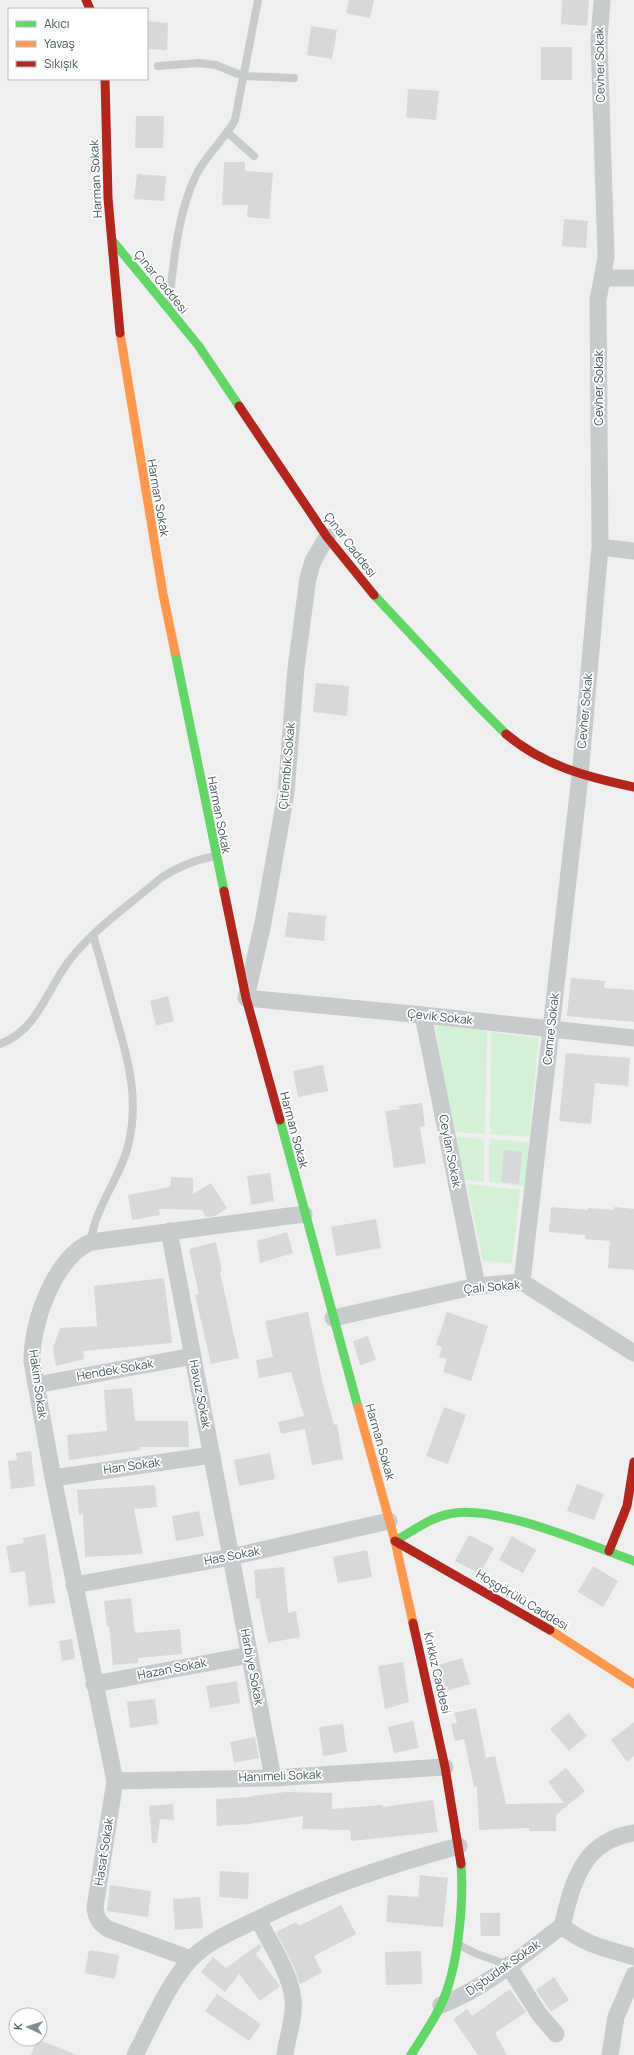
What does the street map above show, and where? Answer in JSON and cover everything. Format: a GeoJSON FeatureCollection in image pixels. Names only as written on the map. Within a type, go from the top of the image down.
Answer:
{"type":"FeatureCollection","features":[{"type":"Feature","properties":{"kind":"street","name":"Cevher Sokak"},"geometry":{"type":"LineString","coordinates":[[580,776],[600,547],[598,310],[606,257],[599,39],[602,0]]}},
{"type":"Feature","properties":{"kind":"street","name":"Harman Sokak"},"geometry":{"type":"LineString","coordinates":[[105,80],[106,155],[121,343],[128,396],[162,594],[215,856],[246,998],[304,1214],[395,1541]]}},
{"type":"Feature","properties":{"kind":"street","name":"Çınar Caddesi"},"geometry":{"type":"LineString","coordinates":[[112,240],[202,352],[327,537],[379,602],[470,697],[511,737],[540,759],[580,776],[634,788]]}},
{"type":"Feature","properties":{"kind":"street"},"geometry":{"type":"LineString","coordinates":[[602,278],[634,278]]}},
{"type":"Feature","properties":{"kind":"street","name":"Çitlembik Sokak"},"geometry":{"type":"LineString","coordinates":[[246,998],[266,910],[286,794],[296,668],[308,578],[313,561],[327,537]]}},
{"type":"Feature","properties":{"kind":"street"},"geometry":{"type":"LineString","coordinates":[[600,547],[634,551]]}},
{"type":"Feature","properties":{"kind":"street","name":"Cemre Sokak"},"geometry":{"type":"LineString","coordinates":[[522,1282],[580,776]]}},
{"type":"Feature","properties":{"kind":"street","name":"Çevik Sokak"},"geometry":{"type":"LineString","coordinates":[[246,998],[423,1015],[634,1038]]}},
{"type":"Feature","properties":{"kind":"street","name":"Ceylan Sokak"},"geometry":{"type":"LineString","coordinates":[[423,1015],[477,1286]]}},
{"type":"Feature","properties":{"kind":"street","name":"Hakim Sokak"},"geometry":{"type":"LineString","coordinates":[[94,1684],[36,1385],[32,1348],[40,1311],[63,1266],[80,1246],[91,1242],[304,1214]]}},
{"type":"Feature","properties":{"kind":"street","name":"Havuz Sokak"},"geometry":{"type":"LineString","coordinates":[[169,1231],[231,1556]]}},
{"type":"Feature","properties":{"kind":"street","name":"Çalı Sokak"},"geometry":{"type":"LineString","coordinates":[[333,1318],[477,1286],[522,1282],[634,1353]]}},
{"type":"Feature","properties":{"kind":"street","name":"Hendek Sokak"},"geometry":{"type":"LineString","coordinates":[[36,1385],[193,1356]]}},
{"type":"Feature","properties":{"kind":"street","name":"Han Sokak"},"geometry":{"type":"LineString","coordinates":[[53,1478],[212,1455]]}},
{"type":"Feature","properties":{"kind":"street"},"geometry":{"type":"LineString","coordinates":[[609,1551],[626,1506],[634,1462]]}},
{"type":"Feature","properties":{"kind":"street"},"geometry":{"type":"LineString","coordinates":[[395,1541],[434,1518],[451,1513],[474,1511],[524,1522],[634,1561]]}},
{"type":"Feature","properties":{"kind":"street","name":"Has Sokak"},"geometry":{"type":"LineString","coordinates":[[74,1585],[231,1556],[389,1521]]}},
{"type":"Feature","properties":{"kind":"street","name":"Hoşgörülü Caddesi"},"geometry":{"type":"LineString","coordinates":[[395,1541],[514,1609],[634,1684]]}},
{"type":"Feature","properties":{"kind":"street","name":"Kırkkız Caddesi"},"geometry":{"type":"LineString","coordinates":[[395,1541],[445,1767],[461,1870],[461,1906],[452,1973],[440,2005],[411,2055]]}},
{"type":"Feature","properties":{"kind":"street","name":"Harbiye Sokak"},"geometry":{"type":"LineString","coordinates":[[231,1556],[273,1778]]}},
{"type":"Feature","properties":{"kind":"street","name":"Hazan Sokak"},"geometry":{"type":"LineString","coordinates":[[94,1684],[250,1655]]}},
{"type":"Feature","properties":{"kind":"street","name":"Hasat Sokak"},"geometry":{"type":"LineString","coordinates":[[94,1684],[115,1781],[96,1907],[96,1916],[101,1924],[108,1929],[190,1959]]}},
{"type":"Feature","properties":{"kind":"street","name":"Hanımeli Sokak"},"geometry":{"type":"LineString","coordinates":[[115,1781],[273,1778],[445,1767]]}},
{"type":"Feature","properties":{"kind":"street"},"geometry":{"type":"LineString","coordinates":[[634,1833],[618,1836],[596,1848],[585,1860],[573,1884],[562,1926],[578,1938],[591,1945],[634,1957]]}},
{"type":"Feature","properties":{"kind":"street"},"geometry":{"type":"LineString","coordinates":[[136,2055],[174,1982],[190,1959],[216,1940],[291,1902],[354,1877],[458,1846]]}},
{"type":"Feature","properties":{"kind":"street"},"geometry":{"type":"LineString","coordinates":[[258,1919],[279,1960],[291,1988],[293,2001],[285,2055]]}},
{"type":"Feature","properties":{"kind":"street","name":"Dişbudak Sokak"},"geometry":{"type":"LineString","coordinates":[[440,2005],[458,1998],[472,1990],[562,1926]]}},
{"type":"Feature","properties":{"kind":"street"},"geometry":{"type":"LineString","coordinates":[[508,1965],[539,2014],[556,2034]]}},
{"type":"Feature","properties":{"kind":"street"},"geometry":{"type":"LineString","coordinates":[[610,2055],[616,2017],[634,1975]]}},
{"type":"Feature","properties":{"kind":"lane"},"geometry":{"type":"LineString","coordinates":[[168,310],[176,242],[183,210],[196,175],[212,149],[228,133],[235,120],[258,0]]}},
{"type":"Feature","properties":{"kind":"lane"},"geometry":{"type":"LineString","coordinates":[[158,66],[199,63],[216,65],[243,76],[294,78]]}},
{"type":"Feature","properties":{"kind":"lane"},"geometry":{"type":"LineString","coordinates":[[228,133],[254,156]]}},
{"type":"Feature","properties":{"kind":"lane"},"geometry":{"type":"LineString","coordinates":[[0,1044],[14,1038],[28,1026],[71,958],[93,935],[173,870],[187,863],[215,856]]}},
{"type":"Feature","properties":{"kind":"lane"},"geometry":{"type":"LineString","coordinates":[[91,1242],[93,1228],[124,1159],[131,1130],[133,1099],[130,1067],[93,935]]}},
{"type":"Feature","properties":{"kind":"lane"},"geometry":{"type":"LineString","coordinates":[[456,1943],[477,1954],[508,1965]]}},
{"type":"Feature","properties":{"kind":"green space"},"geometry":{"type":"Polygon","coordinates":[[[435,1025],[487,1031],[485,1134],[454,1132],[435,1025]]]}},
{"type":"Feature","properties":{"kind":"green space"},"geometry":{"type":"Polygon","coordinates":[[[491,1032],[539,1038],[529,1137],[490,1134],[491,1032]]]}},
{"type":"Feature","properties":{"kind":"green space"},"geometry":{"type":"Polygon","coordinates":[[[455,1137],[484,1139],[484,1182],[462,1179],[455,1137]]]}},
{"type":"Feature","properties":{"kind":"green space"},"geometry":{"type":"Polygon","coordinates":[[[489,1139],[529,1142],[525,1186],[489,1182],[489,1139]]]}},
{"type":"Feature","properties":{"kind":"green space"},"geometry":{"type":"Polygon","coordinates":[[[467,1184],[520,1190],[512,1263],[483,1261],[467,1184]]]}},
{"type":"Feature","properties":{"kind":"building"},"geometry":{"type":"Polygon","coordinates":[[[349,0],[374,0],[370,18],[346,13],[349,0]]]}},
{"type":"Feature","properties":{"kind":"building"},"geometry":{"type":"Polygon","coordinates":[[[562,0],[589,0],[587,26],[561,24],[562,0]]]}},
{"type":"Feature","properties":{"kind":"building"},"geometry":{"type":"Polygon","coordinates":[[[148,21],[168,23],[167,50],[148,49],[148,21]]]}},
{"type":"Feature","properties":{"kind":"building"},"geometry":{"type":"Polygon","coordinates":[[[311,26],[337,30],[332,59],[307,55],[311,26]]]}},
{"type":"Feature","properties":{"kind":"building"},"geometry":{"type":"Polygon","coordinates":[[[541,47],[572,47],[572,80],[541,80],[541,47]]]}},
{"type":"Feature","properties":{"kind":"building"},"geometry":{"type":"Polygon","coordinates":[[[408,89],[439,91],[436,120],[406,117],[408,89]]]}},
{"type":"Feature","properties":{"kind":"building"},"geometry":{"type":"Polygon","coordinates":[[[136,116],[164,116],[163,148],[135,148],[136,116]]]}},
{"type":"Feature","properties":{"kind":"building"},"geometry":{"type":"Polygon","coordinates":[[[224,162],[245,162],[245,171],[273,173],[269,219],[247,217],[248,205],[222,205],[224,162]]]}},
{"type":"Feature","properties":{"kind":"building"},"geometry":{"type":"Polygon","coordinates":[[[137,174],[166,176],[164,201],[134,199],[137,174]]]}},
{"type":"Feature","properties":{"kind":"building"},"geometry":{"type":"Polygon","coordinates":[[[564,219],[588,221],[586,248],[562,246],[564,219]]]}},
{"type":"Feature","properties":{"kind":"building"},"geometry":{"type":"Polygon","coordinates":[[[316,683],[349,686],[347,716],[313,712],[316,683]]]}},
{"type":"Feature","properties":{"kind":"building"},"geometry":{"type":"Polygon","coordinates":[[[288,912],[326,916],[324,941],[285,937],[288,912]]]}},
{"type":"Feature","properties":{"kind":"building"},"geometry":{"type":"Polygon","coordinates":[[[571,978],[605,981],[604,988],[634,990],[634,1022],[567,1016],[571,978]]]}},
{"type":"Feature","properties":{"kind":"building"},"geometry":{"type":"Polygon","coordinates":[[[168,996],[174,1021],[156,1026],[150,1001],[168,996]]]}},
{"type":"Feature","properties":{"kind":"building"},"geometry":{"type":"Polygon","coordinates":[[[566,1053],[630,1058],[628,1086],[595,1083],[591,1124],[559,1121],[566,1053]]]}},
{"type":"Feature","properties":{"kind":"building"},"geometry":{"type":"Polygon","coordinates":[[[323,1065],[328,1091],[298,1097],[293,1071],[323,1065]]]}},
{"type":"Feature","properties":{"kind":"building"},"geometry":{"type":"Polygon","coordinates":[[[422,1103],[425,1126],[420,1127],[426,1163],[394,1168],[385,1111],[400,1109],[399,1106],[422,1103]]]}},
{"type":"Feature","properties":{"kind":"building"},"geometry":{"type":"Polygon","coordinates":[[[504,1150],[522,1152],[519,1184],[501,1182],[504,1150]]]}},
{"type":"Feature","properties":{"kind":"building"},"geometry":{"type":"Polygon","coordinates":[[[270,1173],[274,1201],[251,1205],[247,1176],[270,1173]]]}},
{"type":"Feature","properties":{"kind":"building"},"geometry":{"type":"Polygon","coordinates":[[[171,1177],[193,1178],[193,1194],[211,1183],[227,1208],[215,1216],[206,1217],[202,1210],[159,1209],[160,1215],[132,1220],[128,1195],[170,1187],[171,1177]]]}},
{"type":"Feature","properties":{"kind":"building"},"geometry":{"type":"Polygon","coordinates":[[[551,1207],[588,1210],[588,1208],[614,1210],[614,1207],[634,1209],[634,1270],[608,1268],[610,1241],[585,1239],[585,1235],[549,1232],[551,1207]]]}},
{"type":"Feature","properties":{"kind":"building"},"geometry":{"type":"Polygon","coordinates":[[[376,1219],[381,1248],[336,1256],[331,1227],[376,1219]]]}},
{"type":"Feature","properties":{"kind":"building"},"geometry":{"type":"Polygon","coordinates":[[[287,1232],[293,1253],[260,1263],[257,1241],[287,1232]]]}},
{"type":"Feature","properties":{"kind":"building"},"geometry":{"type":"Polygon","coordinates":[[[216,1242],[222,1271],[220,1272],[239,1358],[211,1364],[195,1295],[199,1294],[189,1249],[216,1242]]]}},
{"type":"Feature","properties":{"kind":"building"},"geometry":{"type":"Polygon","coordinates":[[[164,1278],[172,1343],[83,1351],[84,1359],[56,1366],[53,1348],[60,1328],[97,1326],[94,1286],[164,1278]]]}},
{"type":"Feature","properties":{"kind":"building"},"geometry":{"type":"Polygon","coordinates":[[[308,1312],[323,1385],[334,1425],[337,1424],[343,1459],[312,1465],[305,1429],[281,1434],[278,1422],[304,1416],[291,1372],[259,1378],[256,1360],[273,1357],[265,1321],[308,1312]]]}},
{"type":"Feature","properties":{"kind":"building"},"geometry":{"type":"Polygon","coordinates":[[[447,1312],[488,1326],[471,1381],[443,1372],[447,1359],[439,1357],[442,1347],[436,1345],[447,1312]]]}},
{"type":"Feature","properties":{"kind":"building"},"geometry":{"type":"Polygon","coordinates":[[[368,1336],[376,1360],[360,1365],[353,1341],[368,1336]]]}},
{"type":"Feature","properties":{"kind":"building"},"geometry":{"type":"Polygon","coordinates":[[[132,1388],[135,1421],[188,1421],[189,1447],[140,1447],[141,1450],[69,1460],[67,1435],[107,1431],[104,1390],[132,1388]]]}},
{"type":"Feature","properties":{"kind":"building"},"geometry":{"type":"Polygon","coordinates":[[[444,1407],[466,1415],[448,1464],[426,1456],[444,1407]]]}},
{"type":"Feature","properties":{"kind":"building"},"geometry":{"type":"Polygon","coordinates":[[[31,1451],[35,1486],[11,1489],[8,1461],[17,1460],[16,1453],[31,1451]]]}},
{"type":"Feature","properties":{"kind":"building"},"geometry":{"type":"Polygon","coordinates":[[[270,1453],[275,1479],[239,1486],[234,1460],[270,1453]]]}},
{"type":"Feature","properties":{"kind":"building"},"geometry":{"type":"Polygon","coordinates":[[[577,1484],[604,1494],[594,1520],[567,1511],[577,1484]]]}},
{"type":"Feature","properties":{"kind":"building"},"geometry":{"type":"Polygon","coordinates":[[[155,1485],[157,1507],[134,1509],[143,1554],[85,1557],[83,1514],[79,1515],[77,1490],[155,1485]]]}},
{"type":"Feature","properties":{"kind":"building"},"geometry":{"type":"Polygon","coordinates":[[[199,1511],[204,1536],[176,1541],[172,1516],[199,1511]]]}},
{"type":"Feature","properties":{"kind":"building"},"geometry":{"type":"Polygon","coordinates":[[[45,1534],[55,1603],[29,1606],[25,1571],[11,1573],[6,1546],[24,1543],[23,1538],[45,1534]]]}},
{"type":"Feature","properties":{"kind":"building"},"geometry":{"type":"Polygon","coordinates":[[[469,1535],[494,1548],[480,1574],[455,1561],[469,1535]]]}},
{"type":"Feature","properties":{"kind":"building"},"geometry":{"type":"Polygon","coordinates":[[[512,1536],[536,1550],[523,1573],[499,1560],[512,1536]]]}},
{"type":"Feature","properties":{"kind":"building"},"geometry":{"type":"Polygon","coordinates":[[[367,1550],[372,1577],[338,1583],[333,1557],[367,1550]]]}},
{"type":"Feature","properties":{"kind":"building"},"geometry":{"type":"Polygon","coordinates":[[[593,1566],[618,1581],[603,1607],[578,1592],[593,1566]]]}},
{"type":"Feature","properties":{"kind":"building"},"geometry":{"type":"Polygon","coordinates":[[[284,1567],[288,1613],[296,1611],[300,1637],[268,1643],[259,1598],[256,1599],[254,1570],[284,1567]]]}},
{"type":"Feature","properties":{"kind":"building"},"geometry":{"type":"Polygon","coordinates":[[[131,1598],[135,1633],[180,1629],[182,1654],[138,1658],[138,1663],[113,1665],[109,1626],[107,1626],[104,1601],[131,1598]]]}},
{"type":"Feature","properties":{"kind":"building"},"geometry":{"type":"Polygon","coordinates":[[[72,1639],[75,1659],[62,1661],[59,1641],[72,1639]]]}},
{"type":"Feature","properties":{"kind":"building"},"geometry":{"type":"Polygon","coordinates":[[[462,1658],[470,1684],[443,1692],[435,1666],[462,1658]]]}},
{"type":"Feature","properties":{"kind":"building"},"geometry":{"type":"Polygon","coordinates":[[[403,1662],[409,1702],[385,1709],[378,1666],[403,1662]]]}},
{"type":"Feature","properties":{"kind":"building"},"geometry":{"type":"Polygon","coordinates":[[[237,1681],[240,1703],[210,1708],[206,1686],[237,1681]]]}},
{"type":"Feature","properties":{"kind":"building"},"geometry":{"type":"Polygon","coordinates":[[[155,1699],[158,1724],[130,1728],[127,1702],[155,1699]]]}},
{"type":"Feature","properties":{"kind":"building"},"geometry":{"type":"Polygon","coordinates":[[[476,1708],[486,1758],[495,1756],[506,1804],[564,1803],[548,1782],[566,1768],[585,1791],[556,1815],[556,1831],[529,1831],[529,1828],[479,1830],[477,1786],[474,1787],[464,1739],[455,1741],[451,1724],[457,1723],[454,1713],[476,1708]]]}},
{"type":"Feature","properties":{"kind":"building"},"geometry":{"type":"Polygon","coordinates":[[[569,1713],[587,1736],[569,1751],[550,1729],[569,1713]]]}},
{"type":"Feature","properties":{"kind":"building"},"geometry":{"type":"Polygon","coordinates":[[[413,1721],[419,1748],[394,1753],[388,1727],[413,1721]]]}},
{"type":"Feature","properties":{"kind":"building"},"geometry":{"type":"Polygon","coordinates":[[[634,1722],[634,1756],[627,1762],[611,1740],[634,1722]]]}},
{"type":"Feature","properties":{"kind":"building"},"geometry":{"type":"Polygon","coordinates":[[[343,1724],[347,1752],[323,1756],[319,1727],[343,1724]]]}},
{"type":"Feature","properties":{"kind":"building"},"geometry":{"type":"Polygon","coordinates":[[[255,1737],[259,1758],[234,1763],[230,1742],[255,1737]]]}},
{"type":"Feature","properties":{"kind":"building"},"geometry":{"type":"Polygon","coordinates":[[[286,1792],[332,1793],[332,1809],[382,1805],[383,1807],[433,1800],[438,1832],[351,1841],[350,1830],[302,1829],[303,1816],[249,1824],[217,1826],[216,1799],[252,1797],[286,1792]]]}},
{"type":"Feature","properties":{"kind":"building"},"geometry":{"type":"Polygon","coordinates":[[[173,1804],[174,1820],[160,1819],[157,1843],[152,1843],[149,1806],[173,1804]]]}},
{"type":"Feature","properties":{"kind":"building"},"geometry":{"type":"Polygon","coordinates":[[[220,1871],[249,1873],[248,1899],[219,1897],[220,1871]]]}},
{"type":"Feature","properties":{"kind":"building"},"geometry":{"type":"Polygon","coordinates":[[[420,1875],[448,1878],[443,1927],[386,1922],[388,1895],[418,1897],[420,1875]]]}},
{"type":"Feature","properties":{"kind":"building"},"geometry":{"type":"Polygon","coordinates":[[[110,1885],[151,1891],[148,1917],[107,1911],[110,1885]]]}},
{"type":"Feature","properties":{"kind":"building"},"geometry":{"type":"Polygon","coordinates":[[[200,1897],[203,1928],[175,1930],[173,1899],[200,1897]]]}},
{"type":"Feature","properties":{"kind":"building"},"geometry":{"type":"Polygon","coordinates":[[[341,1905],[356,1934],[314,1956],[322,1972],[300,1984],[293,1965],[276,1932],[296,1922],[299,1926],[341,1905]]]}},
{"type":"Feature","properties":{"kind":"building"},"geometry":{"type":"Polygon","coordinates":[[[480,1913],[500,1913],[500,1936],[481,1936],[480,1913]]]}},
{"type":"Feature","properties":{"kind":"building"},"geometry":{"type":"Polygon","coordinates":[[[259,1944],[262,1947],[256,1954],[280,1986],[260,2001],[239,1974],[225,1992],[201,1972],[213,1957],[226,1968],[259,1944]]]}},
{"type":"Feature","properties":{"kind":"building"},"geometry":{"type":"Polygon","coordinates":[[[89,1950],[119,1955],[115,1979],[85,1973],[89,1950]]]}},
{"type":"Feature","properties":{"kind":"building"},"geometry":{"type":"Polygon","coordinates":[[[421,1951],[422,1984],[386,1985],[385,1952],[421,1951]]]}},
{"type":"Feature","properties":{"kind":"building"},"geometry":{"type":"Polygon","coordinates":[[[554,1977],[569,2000],[551,2012],[536,1990],[554,1977]]]}},
{"type":"Feature","properties":{"kind":"building"},"geometry":{"type":"Polygon","coordinates":[[[510,1989],[526,2012],[495,2033],[507,2055],[478,2055],[453,2019],[467,2009],[472,2016],[510,1989]]]}},
{"type":"Feature","properties":{"kind":"building"},"geometry":{"type":"Polygon","coordinates":[[[217,1994],[261,2024],[249,2041],[205,2011],[217,1994]]]}},
{"type":"Feature","properties":{"kind":"building"},"geometry":{"type":"Polygon","coordinates":[[[48,2043],[77,2055],[31,2055],[34,2047],[48,2047],[48,2043]]]}},
{"type":"Feature","properties":{"kind":"traffic: fast"},"geometry":{"type":"LineString","coordinates":[[112,240],[198,345],[239,406]]}},
{"type":"Feature","properties":{"kind":"traffic: fast"},"geometry":{"type":"LineString","coordinates":[[374,595],[506,734]]}},
{"type":"Feature","properties":{"kind":"traffic: fast"},"geometry":{"type":"LineString","coordinates":[[175,652],[224,891]]}},
{"type":"Feature","properties":{"kind":"traffic: fast"},"geometry":{"type":"LineString","coordinates":[[280,1120],[358,1407]]}},
{"type":"Feature","properties":{"kind":"traffic: fast"},"geometry":{"type":"LineString","coordinates":[[395,1541],[435,1518],[449,1514],[468,1512],[490,1514],[542,1527],[634,1561]]}},
{"type":"Feature","properties":{"kind":"traffic: fast"},"geometry":{"type":"LineString","coordinates":[[411,2055],[438,2011],[452,1973],[456,1955],[462,1898],[461,1864]]}},
{"type":"Feature","properties":{"kind":"traffic: slow"},"geometry":{"type":"LineString","coordinates":[[120,333],[163,594],[175,652]]}},
{"type":"Feature","properties":{"kind":"traffic: slow"},"geometry":{"type":"LineString","coordinates":[[358,1407],[395,1541],[413,1623]]}},
{"type":"Feature","properties":{"kind":"traffic: slow"},"geometry":{"type":"LineString","coordinates":[[550,1630],[634,1684]]}},
{"type":"Feature","properties":{"kind":"traffic: jam"},"geometry":{"type":"LineString","coordinates":[[86,0],[90,8]]}},
{"type":"Feature","properties":{"kind":"traffic: jam"},"geometry":{"type":"LineString","coordinates":[[105,80],[108,198],[120,333]]}},
{"type":"Feature","properties":{"kind":"traffic: jam"},"geometry":{"type":"LineString","coordinates":[[239,406],[327,537],[374,595]]}},
{"type":"Feature","properties":{"kind":"traffic: jam"},"geometry":{"type":"LineString","coordinates":[[506,734],[535,754],[567,769],[634,787]]}},
{"type":"Feature","properties":{"kind":"traffic: jam"},"geometry":{"type":"LineString","coordinates":[[224,891],[246,998],[280,1120]]}},
{"type":"Feature","properties":{"kind":"traffic: jam"},"geometry":{"type":"LineString","coordinates":[[609,1551],[627,1506],[634,1462]]}},
{"type":"Feature","properties":{"kind":"traffic: jam"},"geometry":{"type":"LineString","coordinates":[[395,1541],[550,1630]]}},
{"type":"Feature","properties":{"kind":"traffic: jam"},"geometry":{"type":"LineString","coordinates":[[413,1623],[445,1767],[461,1864]]}}]}
